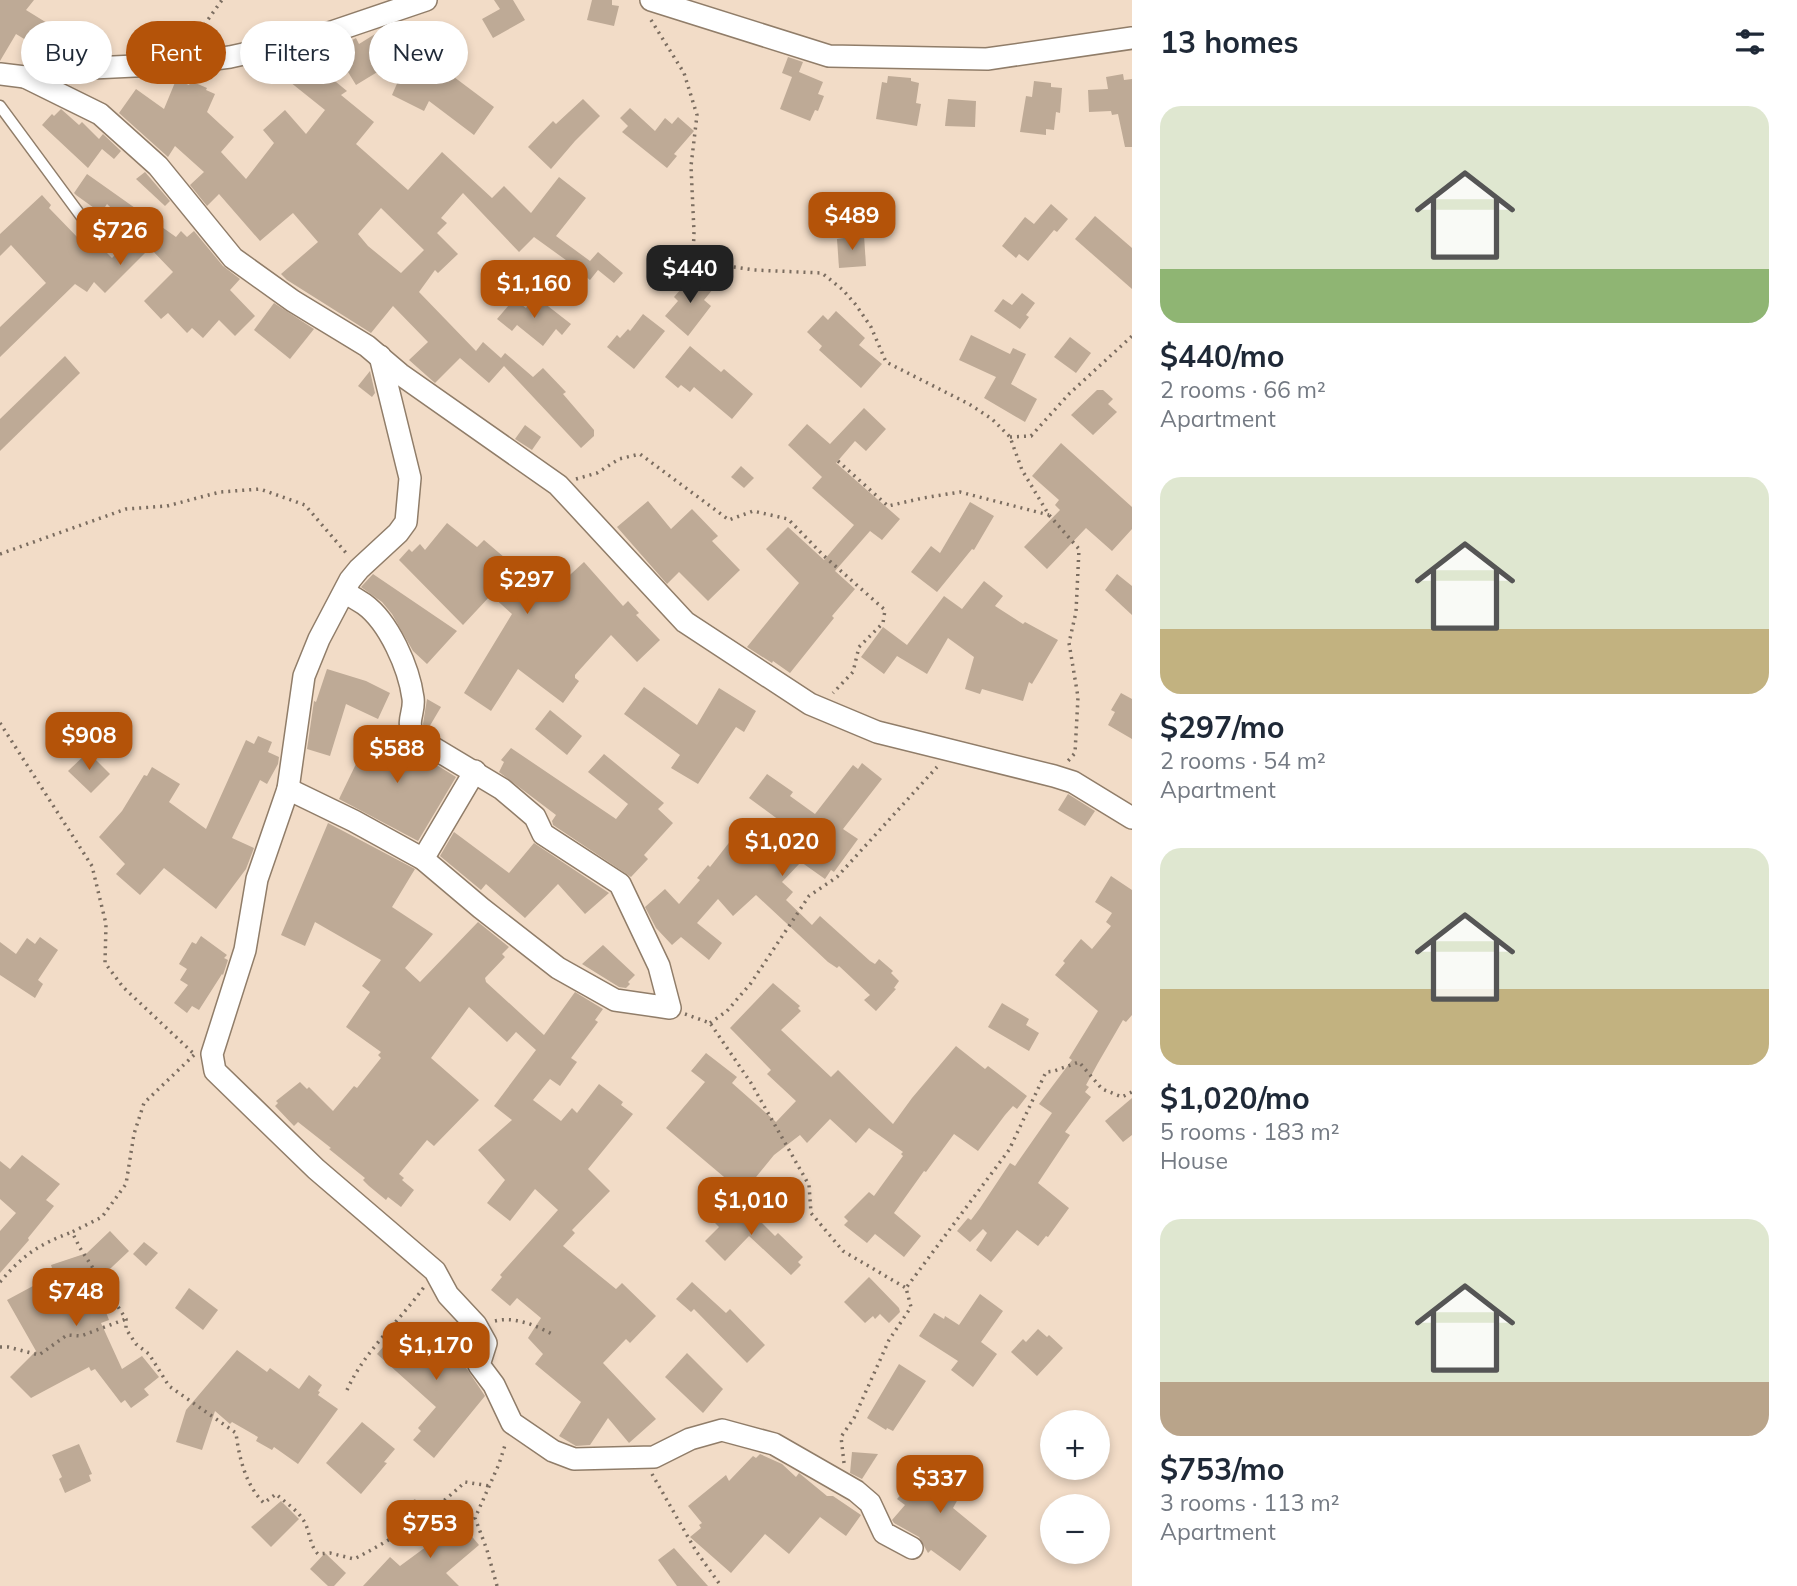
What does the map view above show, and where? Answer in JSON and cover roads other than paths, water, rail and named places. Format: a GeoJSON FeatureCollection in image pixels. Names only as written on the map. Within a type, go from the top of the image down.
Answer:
{"type":"FeatureCollection","features":[{"type":"Feature","properties":{"kind":"street"},"geometry":{"type":"LineString","coordinates":[[112,67],[176,64],[230,57],[308,40],[426,0]]}},
{"type":"Feature","properties":{"kind":"street"},"geometry":{"type":"LineString","coordinates":[[650,8],[830,56],[987,60],[1132,38]]}},
{"type":"Feature","properties":{"kind":"street"},"geometry":{"type":"LineString","coordinates":[[0,74],[21,77]]}},
{"type":"Feature","properties":{"kind":"street"},"geometry":{"type":"LineString","coordinates":[[38,84],[100,114],[158,166],[233,258],[293,301],[380,356],[400,374],[558,485],[685,622],[810,704],[877,732],[953,749],[1073,782],[1132,818]]}},
{"type":"Feature","properties":{"kind":"street"},"geometry":{"type":"LineString","coordinates":[[380,356],[410,478],[406,522],[398,533],[359,569],[319,639],[304,676],[288,789],[257,879],[245,950],[212,1054],[215,1071],[316,1169],[435,1271],[448,1295],[476,1325],[486,1342],[479,1365],[504,1402],[512,1423],[553,1451],[574,1459],[654,1457],[690,1439],[722,1430],[774,1444],[843,1486],[856,1491],[870,1503],[884,1533],[912,1548]]}},
{"type":"Feature","properties":{"kind":"street"},"geometry":{"type":"LineString","coordinates":[[288,789],[423,859],[558,968],[615,1000],[670,1008],[659,966],[620,884],[543,834],[535,817],[502,789],[412,735],[409,722],[414,701],[397,649],[379,618],[365,604],[345,593]]}},
{"type":"Feature","properties":{"kind":"street"},"geometry":{"type":"LineString","coordinates":[[423,859],[475,771]]}},
{"type":"Feature","properties":{"kind":"lane"},"geometry":{"type":"LineString","coordinates":[[0,106],[80,216]]}}]}
